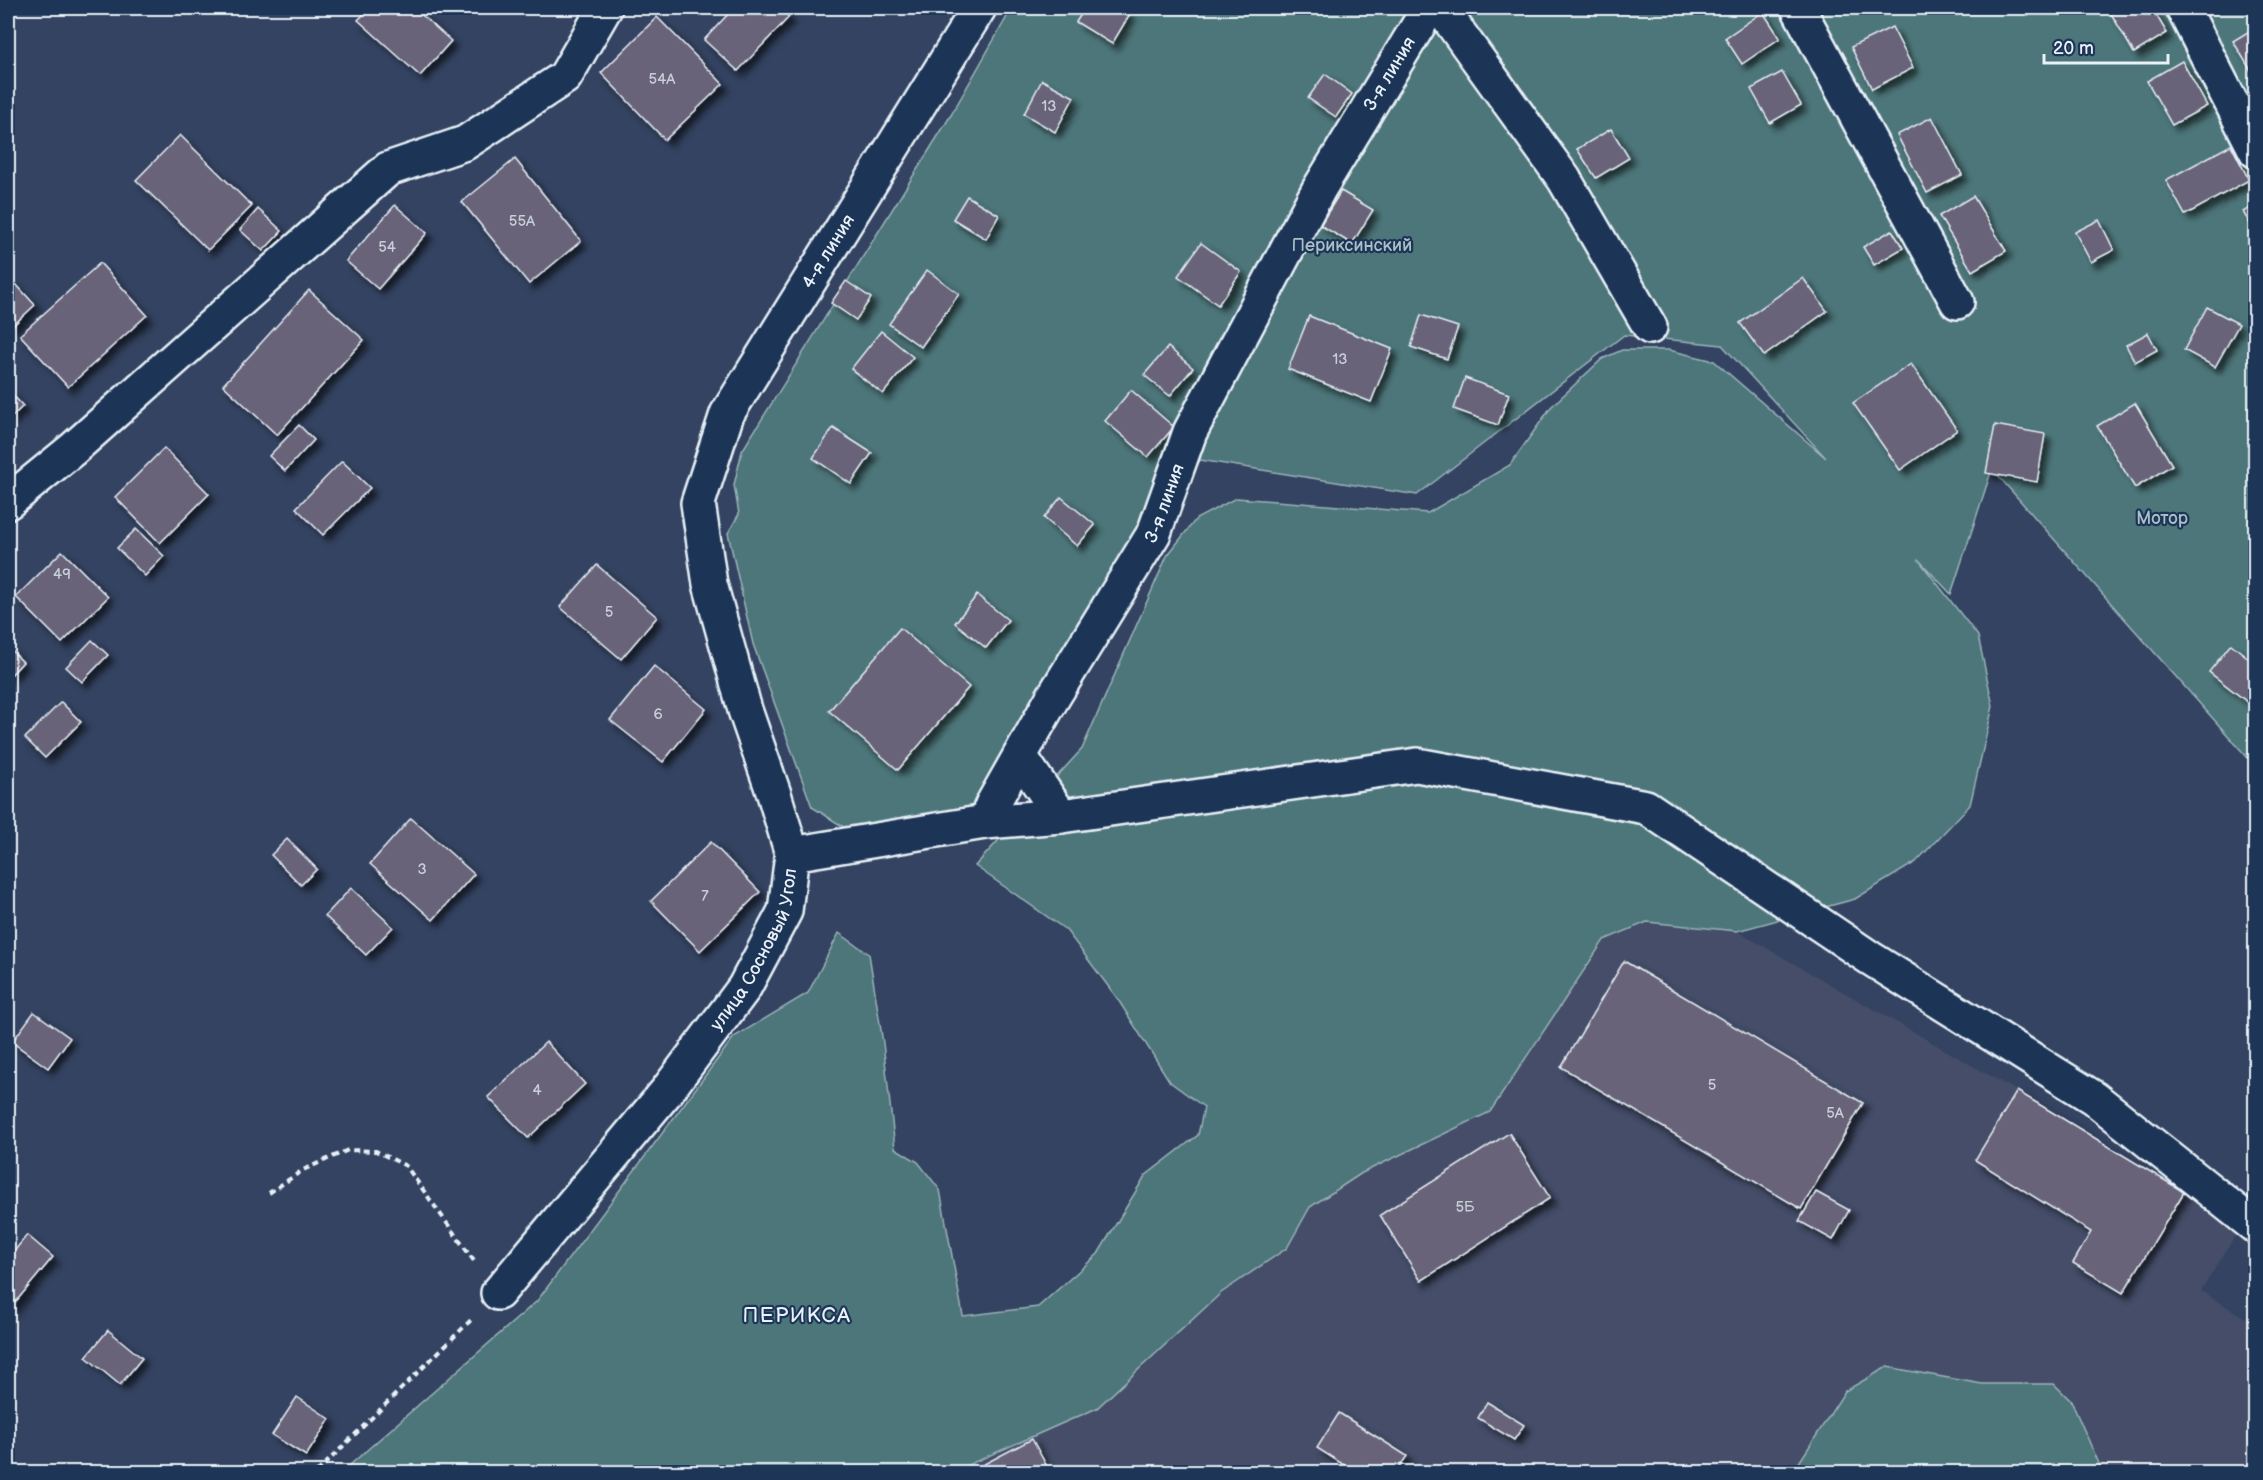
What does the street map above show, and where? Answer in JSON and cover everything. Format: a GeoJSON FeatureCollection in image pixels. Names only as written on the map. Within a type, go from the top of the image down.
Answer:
{"type":"FeatureCollection","features":[{"type":"Feature","properties":{"kind":"street"},"geometry":{"type":"LineString","coordinates":[[8,502],[73,449],[388,169],[465,143],[565,77],[605,8]]}},
{"type":"Feature","properties":{"kind":"street","name":"4-я линия"},"geometry":{"type":"LineString","coordinates":[[698,503],[727,414],[979,8]]}},
{"type":"Feature","properties":{"kind":"street","name":"3-я линия"},"geometry":{"type":"LineString","coordinates":[[985,822],[992,805],[1052,699],[1154,533],[1190,432],[1319,189],[1429,8]]}},
{"type":"Feature","properties":{"kind":"street"},"geometry":{"type":"LineString","coordinates":[[1441,8],[1564,179],[1650,327]]}},
{"type":"Feature","properties":{"kind":"street"},"geometry":{"type":"LineString","coordinates":[[1798,8],[1957,302]]}},
{"type":"Feature","properties":{"kind":"street"},"geometry":{"type":"LineString","coordinates":[[2183,8],[2256,151]]}},
{"type":"Feature","properties":{"kind":"street","name":"улица Сосновый Угол"},"geometry":{"type":"LineString","coordinates":[[498,1293],[667,1091],[744,988],[785,911],[792,854],[745,710],[710,584],[698,503]]}},
{"type":"Feature","properties":{"kind":"street"},"geometry":{"type":"LineString","coordinates":[[1020,756],[1061,816]]}},
{"type":"Feature","properties":{"kind":"street"},"geometry":{"type":"LineString","coordinates":[[792,854],[985,822],[1061,816],[1417,765],[1646,807],[1870,958],[2094,1098],[2256,1227]]}},
{"type":"Feature","properties":{"kind":"path"},"geometry":{"type":"LineString","coordinates":[[269,1193],[303,1170],[348,1150],[376,1151],[406,1167],[498,1293],[317,1473]]}},
{"type":"Feature","properties":{"kind":"shaded area"},"geometry":{"type":"Polygon","coordinates":[[[1646,922],[1737,931],[2017,1091],[2242,1225],[2201,1291],[2255,1324],[2255,1472],[952,1472],[1097,1408],[1221,1293],[1287,1248],[1310,1207],[1362,1173],[1490,1112],[1603,940],[1646,922]]]}},
{"type":"Feature","properties":{"kind":"green space"},"geometry":{"type":"Polygon","coordinates":[[[1012,8],[2255,8],[2255,766],[1992,469],[1951,594],[1918,559],[1978,636],[1993,706],[1970,805],[1916,862],[1855,899],[1737,931],[1647,922],[1604,940],[1490,1112],[1362,1173],[1310,1207],[1287,1248],[1221,1293],[1097,1408],[952,1472],[342,1472],[537,1301],[734,1037],[808,993],[839,933],[869,954],[883,1043],[895,1148],[918,1162],[940,1190],[963,1316],[1038,1307],[1098,1254],[1145,1176],[1198,1135],[1204,1107],[1170,1082],[1117,998],[1066,930],[975,866],[1082,749],[1167,556],[1196,519],[1236,498],[1428,513],[1510,465],[1551,407],[1602,359],[1622,350],[1669,350],[1714,361],[1826,458],[1722,345],[1624,335],[1417,495],[1200,460],[1002,798],[856,835],[812,807],[753,644],[728,533],[739,514],[734,485],[742,451],[951,115],[1012,8]]]}},
{"type":"Feature","properties":{"kind":"green space"},"geometry":{"type":"Polygon","coordinates":[[[1887,1367],[1982,1384],[2054,1384],[2071,1401],[2101,1468],[2100,1472],[1793,1472],[1845,1391],[1887,1367]]]}},
{"type":"Feature","properties":{"kind":"building"},"geometry":{"type":"Polygon","coordinates":[[[370,8],[414,8],[451,41],[420,76],[358,20],[370,8]]]}},
{"type":"Feature","properties":{"kind":"building"},"geometry":{"type":"Polygon","coordinates":[[[726,8],[779,8],[789,17],[738,71],[704,40],[730,12],[726,8]]]}},
{"type":"Feature","properties":{"kind":"building"},"geometry":{"type":"Polygon","coordinates":[[[1085,8],[1120,8],[1130,14],[1112,44],[1076,22],[1085,8]]]}},
{"type":"Feature","properties":{"kind":"building"},"geometry":{"type":"Polygon","coordinates":[[[2112,8],[2152,8],[2167,33],[2134,53],[2109,10],[2112,8]]]}},
{"type":"Feature","properties":{"kind":"building"},"geometry":{"type":"Polygon","coordinates":[[[1763,12],[1780,38],[1742,64],[1725,38],[1763,12]]]}},
{"type":"Feature","properties":{"kind":"building"},"geometry":{"type":"Polygon","coordinates":[[[657,17],[723,84],[665,140],[601,73],[657,17]]]}},
{"type":"Feature","properties":{"kind":"building"},"geometry":{"type":"Polygon","coordinates":[[[1892,27],[1913,68],[1872,89],[1851,47],[1892,27]]]}},
{"type":"Feature","properties":{"kind":"building"},"geometry":{"type":"Polygon","coordinates":[[[2256,27],[2256,79],[2233,41],[2256,27]]]}},
{"type":"Feature","properties":{"kind":"building"},"geometry":{"type":"Polygon","coordinates":[[[2182,61],[2207,106],[2172,125],[2147,81],[2182,61]]]}},
{"type":"Feature","properties":{"kind":"building"},"geometry":{"type":"Polygon","coordinates":[[[1782,72],[1801,105],[1770,123],[1751,89],[1782,72]]]}},
{"type":"Feature","properties":{"kind":"building"},"geometry":{"type":"Polygon","coordinates":[[[1325,74],[1352,94],[1336,117],[1308,98],[1325,74]]]}},
{"type":"Feature","properties":{"kind":"building"},"geometry":{"type":"Polygon","coordinates":[[[1042,80],[1074,97],[1055,132],[1024,114],[1042,80]]]}},
{"type":"Feature","properties":{"kind":"building"},"geometry":{"type":"Polygon","coordinates":[[[1932,117],[1962,175],[1927,193],[1897,135],[1932,117]]]}},
{"type":"Feature","properties":{"kind":"building"},"geometry":{"type":"Polygon","coordinates":[[[1611,129],[1629,158],[1596,178],[1577,149],[1611,129]]]}},
{"type":"Feature","properties":{"kind":"building"},"geometry":{"type":"Polygon","coordinates":[[[180,135],[252,206],[208,250],[136,180],[180,135]]]}},
{"type":"Feature","properties":{"kind":"building"},"geometry":{"type":"Polygon","coordinates":[[[2231,145],[2249,180],[2185,215],[2166,180],[2231,145]]]}},
{"type":"Feature","properties":{"kind":"building"},"geometry":{"type":"Polygon","coordinates":[[[515,159],[581,241],[529,284],[462,202],[515,159]]]}},
{"type":"Feature","properties":{"kind":"building"},"geometry":{"type":"Polygon","coordinates":[[[1341,191],[1373,210],[1352,244],[1320,225],[1341,191]]]}},
{"type":"Feature","properties":{"kind":"building"},"geometry":{"type":"Polygon","coordinates":[[[967,196],[999,215],[986,239],[953,219],[967,196]]]}},
{"type":"Feature","properties":{"kind":"building"},"geometry":{"type":"Polygon","coordinates":[[[1973,196],[2006,251],[1972,271],[1939,216],[1973,196]]]}},
{"type":"Feature","properties":{"kind":"building"},"geometry":{"type":"Polygon","coordinates":[[[2256,204],[2256,234],[2243,212],[2256,204]]]}},
{"type":"Feature","properties":{"kind":"building"},"geometry":{"type":"Polygon","coordinates":[[[395,205],[427,233],[378,289],[346,261],[395,205]]]}},
{"type":"Feature","properties":{"kind":"building"},"geometry":{"type":"Polygon","coordinates":[[[258,209],[282,231],[263,251],[240,230],[258,209]]]}},
{"type":"Feature","properties":{"kind":"building"},"geometry":{"type":"Polygon","coordinates":[[[2099,220],[2114,250],[2091,262],[2075,232],[2099,220]]]}},
{"type":"Feature","properties":{"kind":"building"},"geometry":{"type":"Polygon","coordinates":[[[1892,230],[1903,248],[1874,265],[1863,247],[1892,230]]]}},
{"type":"Feature","properties":{"kind":"building"},"geometry":{"type":"Polygon","coordinates":[[[1201,243],[1241,272],[1218,305],[1178,276],[1201,243]]]}},
{"type":"Feature","properties":{"kind":"building"},"geometry":{"type":"Polygon","coordinates":[[[100,263],[147,315],[68,387],[20,335],[100,263]]]}},
{"type":"Feature","properties":{"kind":"building"},"geometry":{"type":"Polygon","coordinates":[[[927,270],[959,294],[921,347],[889,324],[927,270]]]}},
{"type":"Feature","properties":{"kind":"building"},"geometry":{"type":"Polygon","coordinates":[[[1803,278],[1827,311],[1764,356],[1740,323],[1803,278]]]}},
{"type":"Feature","properties":{"kind":"building"},"geometry":{"type":"Polygon","coordinates":[[[13,281],[35,305],[8,330],[8,286],[13,281]]]}},
{"type":"Feature","properties":{"kind":"building"},"geometry":{"type":"Polygon","coordinates":[[[846,281],[871,298],[856,320],[831,303],[846,281]]]}},
{"type":"Feature","properties":{"kind":"building"},"geometry":{"type":"Polygon","coordinates":[[[309,290],[364,340],[277,435],[223,385],[309,290]]]}},
{"type":"Feature","properties":{"kind":"building"},"geometry":{"type":"Polygon","coordinates":[[[2207,307],[2239,324],[2215,367],[2184,350],[2207,307]]]}},
{"type":"Feature","properties":{"kind":"building"},"geometry":{"type":"Polygon","coordinates":[[[1421,315],[1458,327],[1447,359],[1411,347],[1421,315]]]}},
{"type":"Feature","properties":{"kind":"building"},"geometry":{"type":"Polygon","coordinates":[[[1309,316],[1392,349],[1371,402],[1288,369],[1309,316]]]}},
{"type":"Feature","properties":{"kind":"building"},"geometry":{"type":"Polygon","coordinates":[[[881,331],[913,357],[883,394],[851,369],[881,331]]]}},
{"type":"Feature","properties":{"kind":"building"},"geometry":{"type":"Polygon","coordinates":[[[2148,333],[2157,350],[2135,362],[2126,345],[2148,333]]]}},
{"type":"Feature","properties":{"kind":"building"},"geometry":{"type":"Polygon","coordinates":[[[1168,347],[1193,368],[1170,396],[1144,375],[1168,347]]]}},
{"type":"Feature","properties":{"kind":"building"},"geometry":{"type":"Polygon","coordinates":[[[1911,364],[1957,430],[1900,470],[1853,403],[1911,364]]]}},
{"type":"Feature","properties":{"kind":"building"},"geometry":{"type":"Polygon","coordinates":[[[1465,378],[1509,394],[1498,425],[1454,409],[1465,378]]]}},
{"type":"Feature","properties":{"kind":"building"},"geometry":{"type":"Polygon","coordinates":[[[8,390],[23,406],[8,421],[8,390]]]}},
{"type":"Feature","properties":{"kind":"building"},"geometry":{"type":"Polygon","coordinates":[[[1131,390],[1174,427],[1148,457],[1105,421],[1131,390]]]}},
{"type":"Feature","properties":{"kind":"building"},"geometry":{"type":"Polygon","coordinates":[[[2135,403],[2172,465],[2135,488],[2097,426],[2135,403]]]}},
{"type":"Feature","properties":{"kind":"building"},"geometry":{"type":"Polygon","coordinates":[[[299,425],[314,440],[285,471],[269,456],[299,425]]]}},
{"type":"Feature","properties":{"kind":"building"},"geometry":{"type":"Polygon","coordinates":[[[1995,425],[2045,434],[2037,482],[1986,473],[1995,425]]]}},
{"type":"Feature","properties":{"kind":"building"},"geometry":{"type":"Polygon","coordinates":[[[833,428],[872,453],[851,484],[813,458],[833,428]]]}},
{"type":"Feature","properties":{"kind":"building"},"geometry":{"type":"Polygon","coordinates":[[[164,448],[209,494],[160,543],[115,497],[164,448]]]}},
{"type":"Feature","properties":{"kind":"building"},"geometry":{"type":"Polygon","coordinates":[[[342,461],[370,488],[323,535],[296,508],[342,461]]]}},
{"type":"Feature","properties":{"kind":"building"},"geometry":{"type":"Polygon","coordinates":[[[1061,497],[1095,525],[1077,546],[1044,518],[1061,497]]]}},
{"type":"Feature","properties":{"kind":"building"},"geometry":{"type":"Polygon","coordinates":[[[136,529],[164,556],[145,576],[117,548],[136,529]]]}},
{"type":"Feature","properties":{"kind":"building"},"geometry":{"type":"Polygon","coordinates":[[[62,551],[108,597],[62,643],[16,597],[62,551]]]}},
{"type":"Feature","properties":{"kind":"building"},"geometry":{"type":"Polygon","coordinates":[[[597,565],[657,617],[621,659],[560,607],[597,565]]]}},
{"type":"Feature","properties":{"kind":"building"},"geometry":{"type":"Polygon","coordinates":[[[977,595],[1008,620],[986,648],[955,623],[977,595]]]}},
{"type":"Feature","properties":{"kind":"building"},"geometry":{"type":"Polygon","coordinates":[[[900,628],[969,687],[898,770],[829,711],[900,628]]]}},
{"type":"Feature","properties":{"kind":"building"},"geometry":{"type":"Polygon","coordinates":[[[92,640],[108,655],[82,682],[66,667],[92,640]]]}},
{"type":"Feature","properties":{"kind":"building"},"geometry":{"type":"Polygon","coordinates":[[[2231,644],[2256,664],[2256,697],[2250,704],[2209,672],[2231,644]]]}},
{"type":"Feature","properties":{"kind":"building"},"geometry":{"type":"Polygon","coordinates":[[[8,647],[23,662],[8,678],[8,647]]]}},
{"type":"Feature","properties":{"kind":"building"},"geometry":{"type":"Polygon","coordinates":[[[654,666],[706,709],[663,762],[610,720],[654,666]]]}},
{"type":"Feature","properties":{"kind":"building"},"geometry":{"type":"Polygon","coordinates":[[[61,702],[81,722],[45,758],[25,738],[61,702]]]}},
{"type":"Feature","properties":{"kind":"building"},"geometry":{"type":"Polygon","coordinates":[[[411,818],[474,874],[433,920],[370,864],[411,818]]]}},
{"type":"Feature","properties":{"kind":"building"},"geometry":{"type":"Polygon","coordinates":[[[287,839],[317,869],[301,885],[271,855],[287,839]]]}},
{"type":"Feature","properties":{"kind":"building"},"geometry":{"type":"Polygon","coordinates":[[[711,842],[760,892],[700,951],[651,901],[711,842]]]}},
{"type":"Feature","properties":{"kind":"building"},"geometry":{"type":"Polygon","coordinates":[[[351,888],[393,927],[366,955],[325,916],[351,888]]]}},
{"type":"Feature","properties":{"kind":"building"},"geometry":{"type":"Polygon","coordinates":[[[1624,961],[1863,1103],[1801,1209],[1561,1067],[1624,961]]]}},
{"type":"Feature","properties":{"kind":"building"},"geometry":{"type":"Polygon","coordinates":[[[34,1012],[70,1038],[48,1068],[12,1042],[34,1012]]]}},
{"type":"Feature","properties":{"kind":"building"},"geometry":{"type":"Polygon","coordinates":[[[546,1042],[585,1084],[528,1138],[488,1097],[546,1042]]]}},
{"type":"Feature","properties":{"kind":"building"},"geometry":{"type":"Polygon","coordinates":[[[2017,1091],[2184,1192],[2123,1293],[2073,1263],[2091,1232],[1975,1160],[2017,1091]]]}},
{"type":"Feature","properties":{"kind":"building"},"geometry":{"type":"Polygon","coordinates":[[[1509,1133],[1550,1198],[1421,1281],[1380,1215],[1509,1133]]]}},
{"type":"Feature","properties":{"kind":"building"},"geometry":{"type":"Polygon","coordinates":[[[1816,1192],[1849,1210],[1833,1240],[1799,1221],[1816,1192]]]}},
{"type":"Feature","properties":{"kind":"building"},"geometry":{"type":"Polygon","coordinates":[[[27,1235],[53,1257],[8,1311],[8,1259],[27,1235]]]}},
{"type":"Feature","properties":{"kind":"building"},"geometry":{"type":"Polygon","coordinates":[[[108,1330],[142,1358],[120,1385],[86,1357],[108,1330]]]}},
{"type":"Feature","properties":{"kind":"building"},"geometry":{"type":"Polygon","coordinates":[[[297,1397],[330,1419],[306,1456],[272,1435],[297,1397]]]}},
{"type":"Feature","properties":{"kind":"building"},"geometry":{"type":"Polygon","coordinates":[[[1487,1402],[1524,1425],[1514,1440],[1478,1418],[1487,1402]]]}},
{"type":"Feature","properties":{"kind":"building"},"geometry":{"type":"Polygon","coordinates":[[[1339,1413],[1407,1456],[1396,1472],[1355,1472],[1317,1448],[1339,1413]]]}},
{"type":"Feature","properties":{"kind":"building"},"geometry":{"type":"Polygon","coordinates":[[[1032,1439],[1050,1472],[969,1472],[1032,1439]]]}},
{"type":"Feature","properties":{"kind":"district","name":"ПЕРИКСА"},"geometry":{"type":"Point","coordinates":[797,1315]}},
{"type":"Feature","properties":{"kind":"park label","name":"Периксинский"},"geometry":{"type":"Point","coordinates":[1352,245]}},
{"type":"Feature","properties":{"kind":"park label","name":"Мотор"},"geometry":{"type":"Point","coordinates":[2162,518]}}]}
